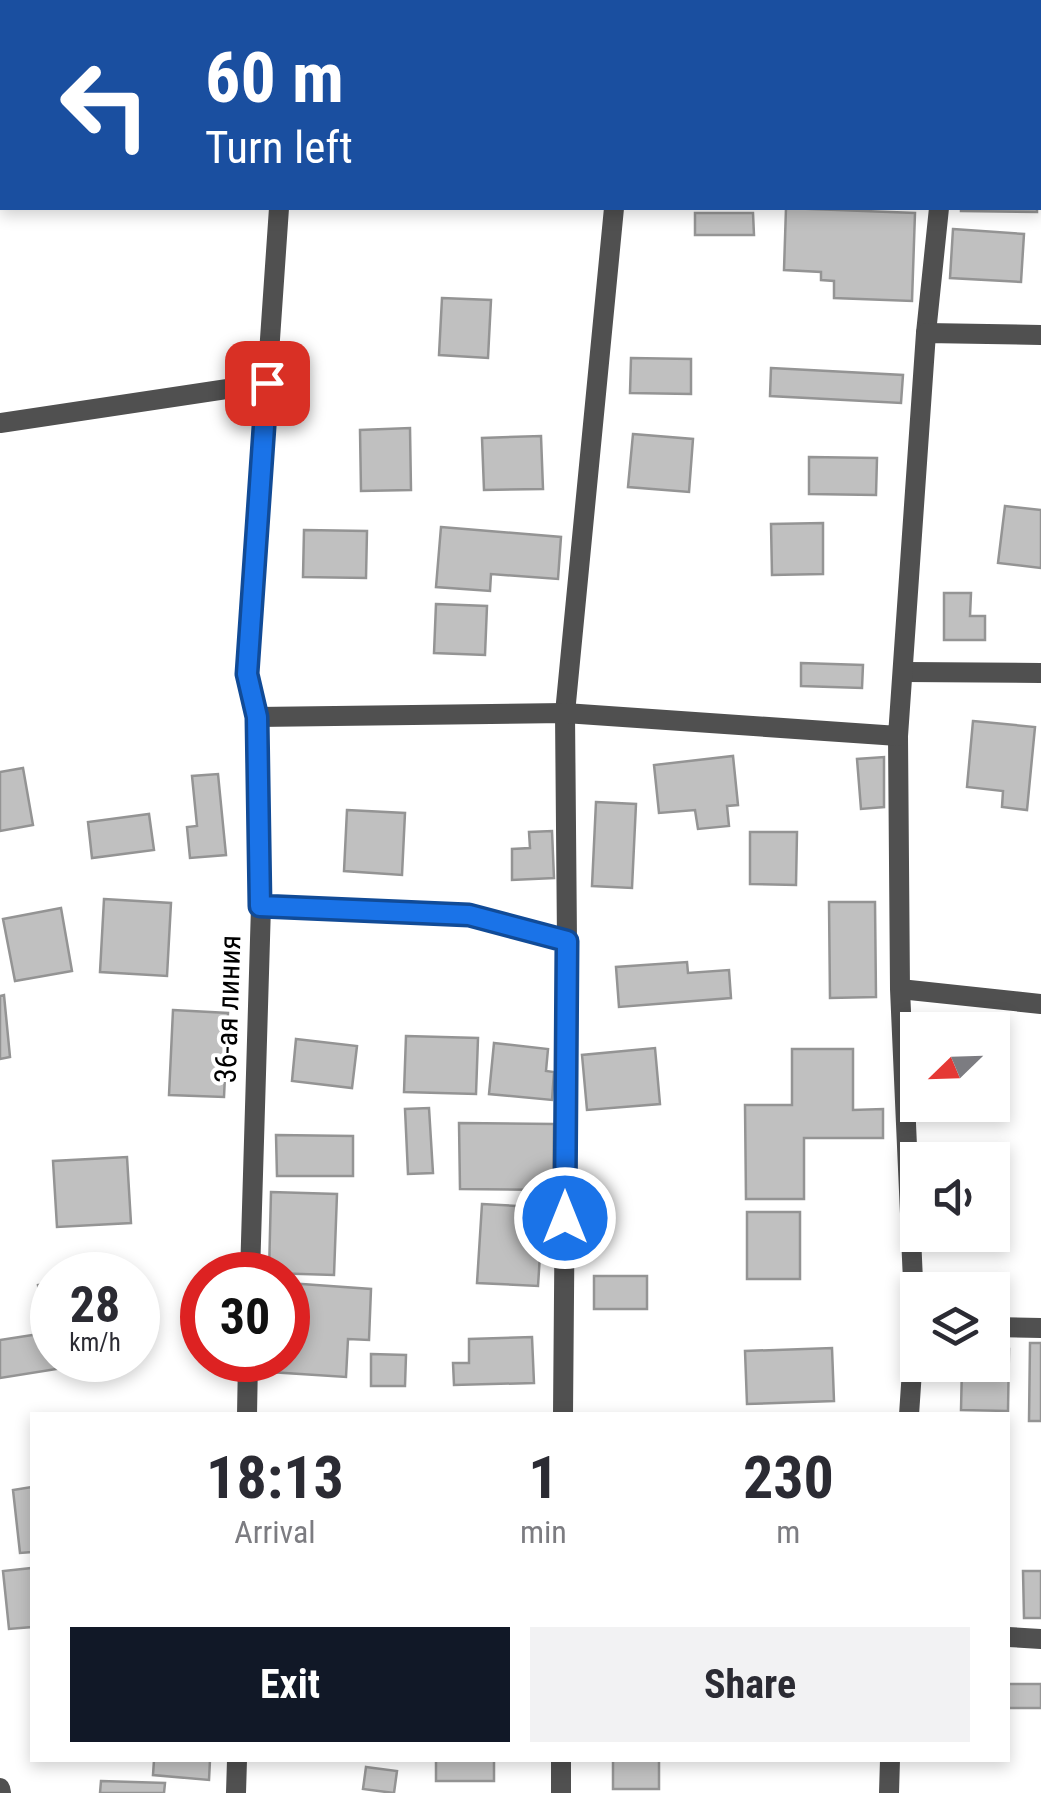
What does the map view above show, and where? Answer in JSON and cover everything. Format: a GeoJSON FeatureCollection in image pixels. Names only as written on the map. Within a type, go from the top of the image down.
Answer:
{"type":"FeatureCollection","features":[{"type":"Feature","properties":{"kind":"street","name":"36-ая линия"},"geometry":{"type":"LineString","coordinates":[[251,1252],[260,906],[257,717],[247,674],[279,210]]}},
{"type":"Feature","properties":{"kind":"street"},"geometry":{"type":"LineString","coordinates":[[563,1412],[565,713],[614,210]]}},
{"type":"Feature","properties":{"kind":"street"},"geometry":{"type":"LineString","coordinates":[[913,1272],[900,989],[898,736],[926,332],[939,210]]}},
{"type":"Feature","properties":{"kind":"street"},"geometry":{"type":"LineString","coordinates":[[926,332],[1041,336]]}},
{"type":"Feature","properties":{"kind":"street"},"geometry":{"type":"LineString","coordinates":[[0,423],[267,383]]}},
{"type":"Feature","properties":{"kind":"street"},"geometry":{"type":"LineString","coordinates":[[905,672],[1041,673]]}},
{"type":"Feature","properties":{"kind":"street"},"geometry":{"type":"LineString","coordinates":[[257,717],[565,713],[898,736]]}},
{"type":"Feature","properties":{"kind":"street"},"geometry":{"type":"LineString","coordinates":[[260,906],[469,915],[567,941]]}},
{"type":"Feature","properties":{"kind":"street"},"geometry":{"type":"LineString","coordinates":[[900,989],[1041,1004]]}},
{"type":"Feature","properties":{"kind":"street"},"geometry":{"type":"LineString","coordinates":[[1010,1328],[1041,1328]]}},
{"type":"Feature","properties":{"kind":"street"},"geometry":{"type":"LineString","coordinates":[[247,1412],[248,1382]]}},
{"type":"Feature","properties":{"kind":"street"},"geometry":{"type":"LineString","coordinates":[[908,1412],[911,1382]]}},
{"type":"Feature","properties":{"kind":"street"},"geometry":{"type":"LineString","coordinates":[[1010,1637],[1041,1639]]}},
{"type":"Feature","properties":{"kind":"street"},"geometry":{"type":"LineString","coordinates":[[236,1793],[237,1762]]}},
{"type":"Feature","properties":{"kind":"street"},"geometry":{"type":"LineString","coordinates":[[561,1762],[562,1793]]}},
{"type":"Feature","properties":{"kind":"street"},"geometry":{"type":"LineString","coordinates":[[890,1762],[890,1793]]}},
{"type":"Feature","properties":{"kind":"building"},"geometry":{"type":"Polygon","coordinates":[[[786,210],[915,213],[912,301],[834,298],[834,281],[821,280],[821,272],[784,270],[786,210]]]}},
{"type":"Feature","properties":{"kind":"building"},"geometry":{"type":"Polygon","coordinates":[[[1037,210],[1037,212],[961,211],[1037,210]]]}},
{"type":"Feature","properties":{"kind":"building"},"geometry":{"type":"Polygon","coordinates":[[[695,213],[753,213],[754,235],[695,235],[695,213]]]}},
{"type":"Feature","properties":{"kind":"building"},"geometry":{"type":"Polygon","coordinates":[[[953,229],[1024,234],[1021,282],[950,278],[953,229]]]}},
{"type":"Feature","properties":{"kind":"building"},"geometry":{"type":"Polygon","coordinates":[[[442,298],[491,300],[488,358],[439,355],[442,298]]]}},
{"type":"Feature","properties":{"kind":"building"},"geometry":{"type":"Polygon","coordinates":[[[631,358],[691,359],[691,394],[630,393],[631,358]]]}},
{"type":"Feature","properties":{"kind":"building"},"geometry":{"type":"Polygon","coordinates":[[[771,368],[903,375],[901,403],[770,396],[771,368]]]}},
{"type":"Feature","properties":{"kind":"building"},"geometry":{"type":"Polygon","coordinates":[[[410,428],[411,490],[361,491],[360,430],[410,428]]]}},
{"type":"Feature","properties":{"kind":"building"},"geometry":{"type":"Polygon","coordinates":[[[633,434],[693,439],[689,492],[628,487],[633,434]]]}},
{"type":"Feature","properties":{"kind":"building"},"geometry":{"type":"Polygon","coordinates":[[[541,436],[543,489],[484,490],[482,438],[541,436]]]}},
{"type":"Feature","properties":{"kind":"building"},"geometry":{"type":"Polygon","coordinates":[[[809,457],[877,458],[876,495],[809,494],[809,457]]]}},
{"type":"Feature","properties":{"kind":"building"},"geometry":{"type":"Polygon","coordinates":[[[1005,506],[1041,510],[1041,568],[998,563],[1005,506]]]}},
{"type":"Feature","properties":{"kind":"building"},"geometry":{"type":"Polygon","coordinates":[[[823,523],[823,574],[772,575],[771,524],[823,523]]]}},
{"type":"Feature","properties":{"kind":"building"},"geometry":{"type":"Polygon","coordinates":[[[441,527],[561,537],[558,579],[491,574],[490,591],[436,587],[441,527]]]}},
{"type":"Feature","properties":{"kind":"building"},"geometry":{"type":"Polygon","coordinates":[[[304,530],[367,531],[366,578],[303,577],[304,530]]]}},
{"type":"Feature","properties":{"kind":"building"},"geometry":{"type":"Polygon","coordinates":[[[944,593],[971,593],[970,616],[985,616],[985,640],[944,640],[944,593]]]}},
{"type":"Feature","properties":{"kind":"building"},"geometry":{"type":"Polygon","coordinates":[[[436,604],[487,606],[485,655],[434,653],[436,604]]]}},
{"type":"Feature","properties":{"kind":"building"},"geometry":{"type":"Polygon","coordinates":[[[801,663],[863,665],[862,688],[801,686],[801,663]]]}},
{"type":"Feature","properties":{"kind":"building"},"geometry":{"type":"Polygon","coordinates":[[[973,721],[1035,727],[1027,810],[1002,807],[1003,791],[967,787],[973,721]]]}},
{"type":"Feature","properties":{"kind":"building"},"geometry":{"type":"Polygon","coordinates":[[[733,756],[738,805],[727,806],[729,826],[698,829],[695,810],[659,813],[654,765],[733,756]]]}},
{"type":"Feature","properties":{"kind":"building"},"geometry":{"type":"Polygon","coordinates":[[[884,757],[884,807],[861,809],[857,759],[884,757]]]}},
{"type":"Feature","properties":{"kind":"building"},"geometry":{"type":"Polygon","coordinates":[[[23,768],[33,825],[0,831],[0,772],[23,768]]]}},
{"type":"Feature","properties":{"kind":"building"},"geometry":{"type":"Polygon","coordinates":[[[218,774],[226,855],[190,858],[187,827],[197,826],[192,776],[218,774]]]}},
{"type":"Feature","properties":{"kind":"building"},"geometry":{"type":"Polygon","coordinates":[[[596,802],[636,804],[632,888],[592,886],[596,802]]]}},
{"type":"Feature","properties":{"kind":"building"},"geometry":{"type":"Polygon","coordinates":[[[347,810],[405,813],[402,875],[344,871],[347,810]]]}},
{"type":"Feature","properties":{"kind":"building"},"geometry":{"type":"Polygon","coordinates":[[[149,814],[154,850],[92,858],[88,822],[149,814]]]}},
{"type":"Feature","properties":{"kind":"building"},"geometry":{"type":"Polygon","coordinates":[[[552,831],[554,878],[512,880],[512,849],[530,848],[529,832],[552,831]]]}},
{"type":"Feature","properties":{"kind":"building"},"geometry":{"type":"Polygon","coordinates":[[[750,832],[797,832],[796,885],[750,884],[750,832]]]}},
{"type":"Feature","properties":{"kind":"building"},"geometry":{"type":"Polygon","coordinates":[[[104,899],[171,903],[167,976],[100,972],[104,899]]]}},
{"type":"Feature","properties":{"kind":"building"},"geometry":{"type":"Polygon","coordinates":[[[829,902],[875,902],[876,997],[830,998],[829,902]]]}},
{"type":"Feature","properties":{"kind":"building"},"geometry":{"type":"Polygon","coordinates":[[[61,908],[72,971],[15,981],[3,919],[61,908]]]}},
{"type":"Feature","properties":{"kind":"building"},"geometry":{"type":"Polygon","coordinates":[[[687,962],[688,973],[729,970],[731,998],[619,1007],[616,967],[687,962]]]}},
{"type":"Feature","properties":{"kind":"building"},"geometry":{"type":"Polygon","coordinates":[[[4,995],[10,1057],[0,1059],[0,996],[4,995]]]}},
{"type":"Feature","properties":{"kind":"building"},"geometry":{"type":"Polygon","coordinates":[[[173,1010],[228,1013],[224,1097],[169,1095],[173,1010]]]}},
{"type":"Feature","properties":{"kind":"building"},"geometry":{"type":"Polygon","coordinates":[[[406,1036],[478,1038],[476,1094],[404,1092],[406,1036]]]}},
{"type":"Feature","properties":{"kind":"building"},"geometry":{"type":"Polygon","coordinates":[[[296,1039],[357,1046],[352,1088],[292,1081],[296,1039]]]}},
{"type":"Feature","properties":{"kind":"building"},"geometry":{"type":"Polygon","coordinates":[[[494,1043],[548,1049],[546,1071],[554,1072],[552,1100],[489,1094],[494,1043]]]}},
{"type":"Feature","properties":{"kind":"building"},"geometry":{"type":"Polygon","coordinates":[[[655,1048],[660,1104],[587,1110],[582,1055],[655,1048]]]}},
{"type":"Feature","properties":{"kind":"building"},"geometry":{"type":"Polygon","coordinates":[[[792,1049],[853,1049],[853,1110],[883,1109],[883,1138],[804,1138],[804,1199],[746,1199],[745,1105],[792,1105],[792,1049]]]}},
{"type":"Feature","properties":{"kind":"building"},"geometry":{"type":"Polygon","coordinates":[[[429,1108],[433,1173],[408,1174],[405,1109],[429,1108]]]}},
{"type":"Feature","properties":{"kind":"building"},"geometry":{"type":"Polygon","coordinates":[[[459,1123],[554,1124],[553,1190],[460,1189],[459,1123]]]}},
{"type":"Feature","properties":{"kind":"building"},"geometry":{"type":"Polygon","coordinates":[[[276,1135],[353,1136],[353,1176],[277,1176],[276,1135]]]}},
{"type":"Feature","properties":{"kind":"building"},"geometry":{"type":"Polygon","coordinates":[[[127,1157],[131,1223],[57,1227],[53,1161],[127,1157]]]}},
{"type":"Feature","properties":{"kind":"building"},"geometry":{"type":"Polygon","coordinates":[[[271,1192],[337,1194],[334,1275],[310,1274],[310,1252],[270,1252],[271,1192]]]}},
{"type":"Feature","properties":{"kind":"building"},"geometry":{"type":"Polygon","coordinates":[[[482,1204],[552,1208],[550,1240],[541,1239],[538,1286],[477,1283],[482,1204]]]}},
{"type":"Feature","properties":{"kind":"building"},"geometry":{"type":"Polygon","coordinates":[[[747,1212],[800,1212],[800,1279],[747,1279],[747,1212]]]}},
{"type":"Feature","properties":{"kind":"building"},"geometry":{"type":"Polygon","coordinates":[[[594,1276],[647,1276],[647,1309],[594,1309],[594,1276]]]}},
{"type":"Feature","properties":{"kind":"building"},"geometry":{"type":"Polygon","coordinates":[[[310,1285],[371,1289],[369,1340],[348,1339],[346,1377],[310,1375],[310,1285]]]}},
{"type":"Feature","properties":{"kind":"building"},"geometry":{"type":"Polygon","coordinates":[[[30,1335],[30,1373],[0,1378],[0,1340],[30,1335]]]}},
{"type":"Feature","properties":{"kind":"building"},"geometry":{"type":"Polygon","coordinates":[[[532,1337],[534,1383],[454,1385],[453,1363],[469,1363],[469,1339],[532,1337]]]}},
{"type":"Feature","properties":{"kind":"building"},"geometry":{"type":"Polygon","coordinates":[[[1030,1343],[1041,1343],[1041,1421],[1029,1421],[1030,1343]]]}},
{"type":"Feature","properties":{"kind":"building"},"geometry":{"type":"Polygon","coordinates":[[[832,1348],[834,1401],[747,1404],[745,1351],[832,1348]]]}},
{"type":"Feature","properties":{"kind":"building"},"geometry":{"type":"Polygon","coordinates":[[[371,1354],[406,1355],[405,1386],[371,1386],[371,1354]]]}},
{"type":"Feature","properties":{"kind":"building"},"geometry":{"type":"Polygon","coordinates":[[[962,1382],[1008,1382],[1008,1411],[961,1410],[962,1382]]]}},
{"type":"Feature","properties":{"kind":"building"},"geometry":{"type":"Polygon","coordinates":[[[30,1487],[30,1552],[20,1553],[13,1490],[30,1487]]]}},
{"type":"Feature","properties":{"kind":"building"},"geometry":{"type":"Polygon","coordinates":[[[30,1568],[30,1627],[9,1629],[3,1571],[30,1568]]]}},
{"type":"Feature","properties":{"kind":"building"},"geometry":{"type":"Polygon","coordinates":[[[1023,1571],[1041,1571],[1041,1618],[1024,1618],[1023,1571]]]}},
{"type":"Feature","properties":{"kind":"building"},"geometry":{"type":"Polygon","coordinates":[[[1010,1684],[1041,1684],[1041,1708],[1010,1708],[1010,1684]]]}},
{"type":"Feature","properties":{"kind":"building"},"geometry":{"type":"Polygon","coordinates":[[[154,1762],[210,1762],[209,1780],[153,1775],[154,1762]]]}},
{"type":"Feature","properties":{"kind":"building"},"geometry":{"type":"Polygon","coordinates":[[[436,1762],[494,1762],[494,1781],[436,1781],[436,1762]]]}},
{"type":"Feature","properties":{"kind":"building"},"geometry":{"type":"Polygon","coordinates":[[[613,1762],[659,1762],[659,1789],[613,1789],[613,1762]]]}},
{"type":"Feature","properties":{"kind":"building"},"geometry":{"type":"Polygon","coordinates":[[[366,1767],[397,1771],[394,1793],[363,1789],[366,1767]]]}},
{"type":"Feature","properties":{"kind":"building"},"geometry":{"type":"Polygon","coordinates":[[[101,1781],[165,1783],[164,1793],[100,1793],[101,1781]]]}},
{"type":"Feature","properties":{"kind":"route"},"geometry":{"type":"LineString","coordinates":[[267,383],[247,674],[257,717],[260,906],[469,915],[567,941],[565,1218]]}}]}
